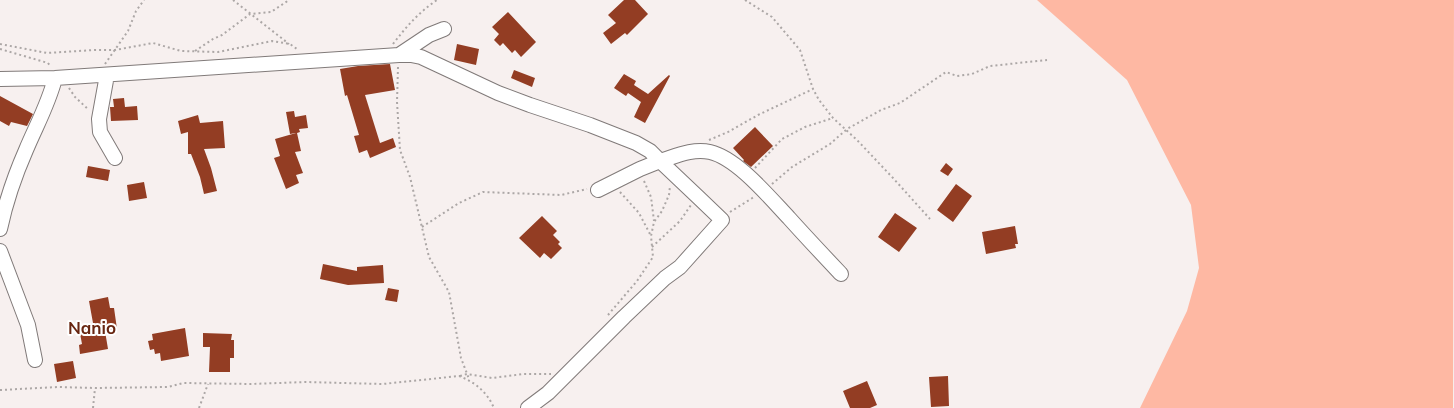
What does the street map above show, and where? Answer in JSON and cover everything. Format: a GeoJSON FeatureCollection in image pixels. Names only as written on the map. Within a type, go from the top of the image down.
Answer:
{"type":"FeatureCollection","features":[{"type":"Feature","properties":{"kind":"street"},"geometry":{"type":"LineString","coordinates":[[392,56],[429,35],[444,29]]}},
{"type":"Feature","properties":{"kind":"street"},"geometry":{"type":"LineString","coordinates":[[0,79],[55,78],[314,60],[411,55],[421,57],[498,93],[590,125],[636,143],[650,151],[722,220],[680,267],[665,278],[548,393],[528,408]]}},
{"type":"Feature","properties":{"kind":"street"},"geometry":{"type":"LineString","coordinates":[[103,75],[99,118],[100,132],[115,158]]}},
{"type":"Feature","properties":{"kind":"street"},"geometry":{"type":"LineString","coordinates":[[0,228],[8,198],[26,150],[46,106],[55,78]]}},
{"type":"Feature","properties":{"kind":"street"},"geometry":{"type":"LineString","coordinates":[[593,189],[612,183],[640,169],[692,151],[706,151],[720,155],[748,175],[841,274]]}},
{"type":"Feature","properties":{"kind":"street"},"geometry":{"type":"LineString","coordinates":[[0,251],[28,325],[35,360]]}},
{"type":"Feature","properties":{"kind":"path"},"geometry":{"type":"LineString","coordinates":[[103,75],[109,57],[128,31],[136,10],[144,0]]}},
{"type":"Feature","properties":{"kind":"path"},"geometry":{"type":"LineString","coordinates":[[233,0],[290,44],[314,60]]}},
{"type":"Feature","properties":{"kind":"path"},"geometry":{"type":"LineString","coordinates":[[194,51],[222,35],[250,14],[271,12],[289,0]]}},
{"type":"Feature","properties":{"kind":"path"},"geometry":{"type":"LineString","coordinates":[[437,0],[426,7],[406,27],[392,56],[400,150],[410,177],[429,257],[448,292],[461,358],[469,380]]}},
{"type":"Feature","properties":{"kind":"path"},"geometry":{"type":"LineString","coordinates":[[745,0],[772,18],[800,50],[813,89],[819,100],[833,118],[847,129],[930,219]]}},
{"type":"Feature","properties":{"kind":"path"},"geometry":{"type":"LineString","coordinates":[[0,44],[47,52],[115,50],[152,43],[181,51],[218,52],[272,41],[290,44]]}},
{"type":"Feature","properties":{"kind":"path"},"geometry":{"type":"LineString","coordinates":[[722,220],[732,210],[764,191],[792,167],[830,144],[847,129],[881,110],[900,103],[946,72],[957,76],[972,74],[990,66],[1048,60]]}},
{"type":"Feature","properties":{"kind":"path"},"geometry":{"type":"LineString","coordinates":[[692,151],[705,142],[813,89]]}},
{"type":"Feature","properties":{"kind":"path"},"geometry":{"type":"LineString","coordinates":[[748,175],[782,139],[804,127],[833,118]]}},
{"type":"Feature","properties":{"kind":"path"},"geometry":{"type":"LineString","coordinates":[[607,315],[637,281],[653,257],[651,236],[654,222],[650,197],[640,169]]}},
{"type":"Feature","properties":{"kind":"path"},"geometry":{"type":"LineString","coordinates":[[654,222],[662,211],[668,195],[672,172]]}},
{"type":"Feature","properties":{"kind":"path"},"geometry":{"type":"LineString","coordinates":[[612,183],[639,213],[651,236]]}},
{"type":"Feature","properties":{"kind":"path"},"geometry":{"type":"LineString","coordinates":[[422,227],[459,203],[482,192],[561,196],[593,189]]}},
{"type":"Feature","properties":{"kind":"path"},"geometry":{"type":"LineString","coordinates":[[652,247],[680,221],[698,197]]}},
{"type":"Feature","properties":{"kind":"path"},"geometry":{"type":"LineString","coordinates":[[0,390],[58,387],[168,387],[183,383],[208,384],[305,382],[383,384],[467,374],[492,378],[568,372]]}},
{"type":"Feature","properties":{"kind":"path"},"geometry":{"type":"LineString","coordinates":[[459,376],[469,380],[481,389],[491,401],[494,408]]}},
{"type":"Feature","properties":{"kind":"path"},"geometry":{"type":"LineString","coordinates":[[199,408],[208,384]]}},
{"type":"Feature","properties":{"kind":"path"},"geometry":{"type":"LineString","coordinates":[[93,408],[95,388]]}},
{"type":"Feature","properties":{"kind":"shaded area"},"geometry":{"type":"Polygon","coordinates":[[[1037,0],[1454,0],[1453,408],[1140,408],[1187,311],[1199,268],[1191,205],[1127,80],[1037,0]]]}},
{"type":"Feature","properties":{"kind":"building"},"geometry":{"type":"Polygon","coordinates":[[[624,0],[635,0],[648,14],[627,35],[625,33],[611,44],[603,33],[616,23],[608,15],[624,0]]]}},
{"type":"Feature","properties":{"kind":"building"},"geometry":{"type":"Polygon","coordinates":[[[508,12],[536,42],[521,57],[515,50],[512,53],[503,43],[500,46],[494,40],[499,34],[492,27],[508,12]]]}},
{"type":"Feature","properties":{"kind":"building"},"geometry":{"type":"Polygon","coordinates":[[[457,44],[479,49],[476,65],[454,60],[457,44]]]}},
{"type":"Feature","properties":{"kind":"building"},"geometry":{"type":"Polygon","coordinates":[[[390,64],[395,90],[365,95],[380,143],[393,138],[396,147],[370,158],[367,150],[359,153],[354,136],[359,135],[347,95],[345,96],[340,69],[390,64]]]}},
{"type":"Feature","properties":{"kind":"building"},"geometry":{"type":"Polygon","coordinates":[[[514,70],[535,78],[532,87],[511,78],[514,70]]]}},
{"type":"Feature","properties":{"kind":"building"},"geometry":{"type":"Polygon","coordinates":[[[624,74],[636,81],[634,85],[648,94],[669,75],[670,76],[645,123],[634,117],[641,102],[628,93],[626,96],[614,88],[624,74]]]}},
{"type":"Feature","properties":{"kind":"building"},"geometry":{"type":"Polygon","coordinates":[[[0,96],[33,114],[27,126],[11,122],[9,126],[0,121],[0,96]]]}},
{"type":"Feature","properties":{"kind":"building"},"geometry":{"type":"Polygon","coordinates":[[[124,98],[125,107],[137,106],[138,120],[111,121],[110,107],[114,107],[113,99],[124,98]]]}},
{"type":"Feature","properties":{"kind":"building"},"geometry":{"type":"Polygon","coordinates":[[[294,111],[295,117],[306,115],[308,128],[299,129],[300,132],[297,133],[301,151],[295,152],[303,173],[296,175],[299,183],[286,189],[274,158],[280,156],[275,139],[296,133],[290,134],[286,112],[294,111]]]}},
{"type":"Feature","properties":{"kind":"building"},"geometry":{"type":"Polygon","coordinates":[[[198,115],[200,123],[223,121],[225,148],[204,149],[217,191],[204,194],[200,177],[191,154],[188,154],[188,132],[181,134],[178,121],[198,115]]]}},
{"type":"Feature","properties":{"kind":"building"},"geometry":{"type":"Polygon","coordinates":[[[755,127],[773,146],[751,167],[743,161],[744,160],[733,148],[755,127]]]}},
{"type":"Feature","properties":{"kind":"building"},"geometry":{"type":"Polygon","coordinates":[[[946,163],[953,169],[948,176],[940,171],[946,163]]]}},
{"type":"Feature","properties":{"kind":"building"},"geometry":{"type":"Polygon","coordinates":[[[88,166],[110,170],[108,181],[86,177],[88,166]]]}},
{"type":"Feature","properties":{"kind":"building"},"geometry":{"type":"Polygon","coordinates":[[[144,182],[147,198],[129,201],[127,185],[144,182]]]}},
{"type":"Feature","properties":{"kind":"building"},"geometry":{"type":"Polygon","coordinates":[[[956,184],[972,196],[953,222],[937,210],[956,184]]]}},
{"type":"Feature","properties":{"kind":"building"},"geometry":{"type":"Polygon","coordinates":[[[895,213],[917,228],[899,252],[878,237],[895,213]]]}},
{"type":"Feature","properties":{"kind":"building"},"geometry":{"type":"Polygon","coordinates":[[[542,216],[557,231],[553,235],[560,242],[558,244],[562,248],[551,259],[544,253],[540,258],[519,238],[542,216]]]}},
{"type":"Feature","properties":{"kind":"building"},"geometry":{"type":"Polygon","coordinates":[[[1015,226],[1018,244],[1015,244],[1016,248],[986,254],[982,232],[1015,226]]]}},
{"type":"Feature","properties":{"kind":"building"},"geometry":{"type":"Polygon","coordinates":[[[323,264],[357,271],[357,267],[383,265],[384,283],[348,285],[320,279],[323,264]]]}},
{"type":"Feature","properties":{"kind":"building"},"geometry":{"type":"Polygon","coordinates":[[[388,288],[399,290],[397,302],[385,300],[388,288]]]}},
{"type":"Feature","properties":{"kind":"building"},"geometry":{"type":"Polygon","coordinates":[[[108,297],[110,308],[114,308],[117,329],[105,331],[108,349],[80,354],[79,345],[82,344],[79,328],[89,326],[89,324],[93,323],[89,301],[108,297]]]}},
{"type":"Feature","properties":{"kind":"building"},"geometry":{"type":"Polygon","coordinates":[[[185,328],[189,356],[161,361],[160,353],[155,354],[154,349],[150,350],[148,341],[153,340],[152,334],[185,328]]]}},
{"type":"Feature","properties":{"kind":"building"},"geometry":{"type":"Polygon","coordinates":[[[203,333],[232,334],[231,340],[234,340],[234,358],[230,358],[230,372],[209,372],[210,347],[203,347],[203,333]]]}},
{"type":"Feature","properties":{"kind":"building"},"geometry":{"type":"Polygon","coordinates":[[[73,361],[76,378],[57,382],[54,364],[73,361]]]}},
{"type":"Feature","properties":{"kind":"building"},"geometry":{"type":"Polygon","coordinates":[[[948,376],[949,406],[931,407],[929,377],[948,376]]]}},
{"type":"Feature","properties":{"kind":"building"},"geometry":{"type":"Polygon","coordinates":[[[867,381],[877,405],[870,408],[850,408],[843,391],[867,381]]]}},
{"type":"Feature","properties":{"kind":"district","name":"Nanio"},"geometry":{"type":"Point","coordinates":[92,328]}}]}
